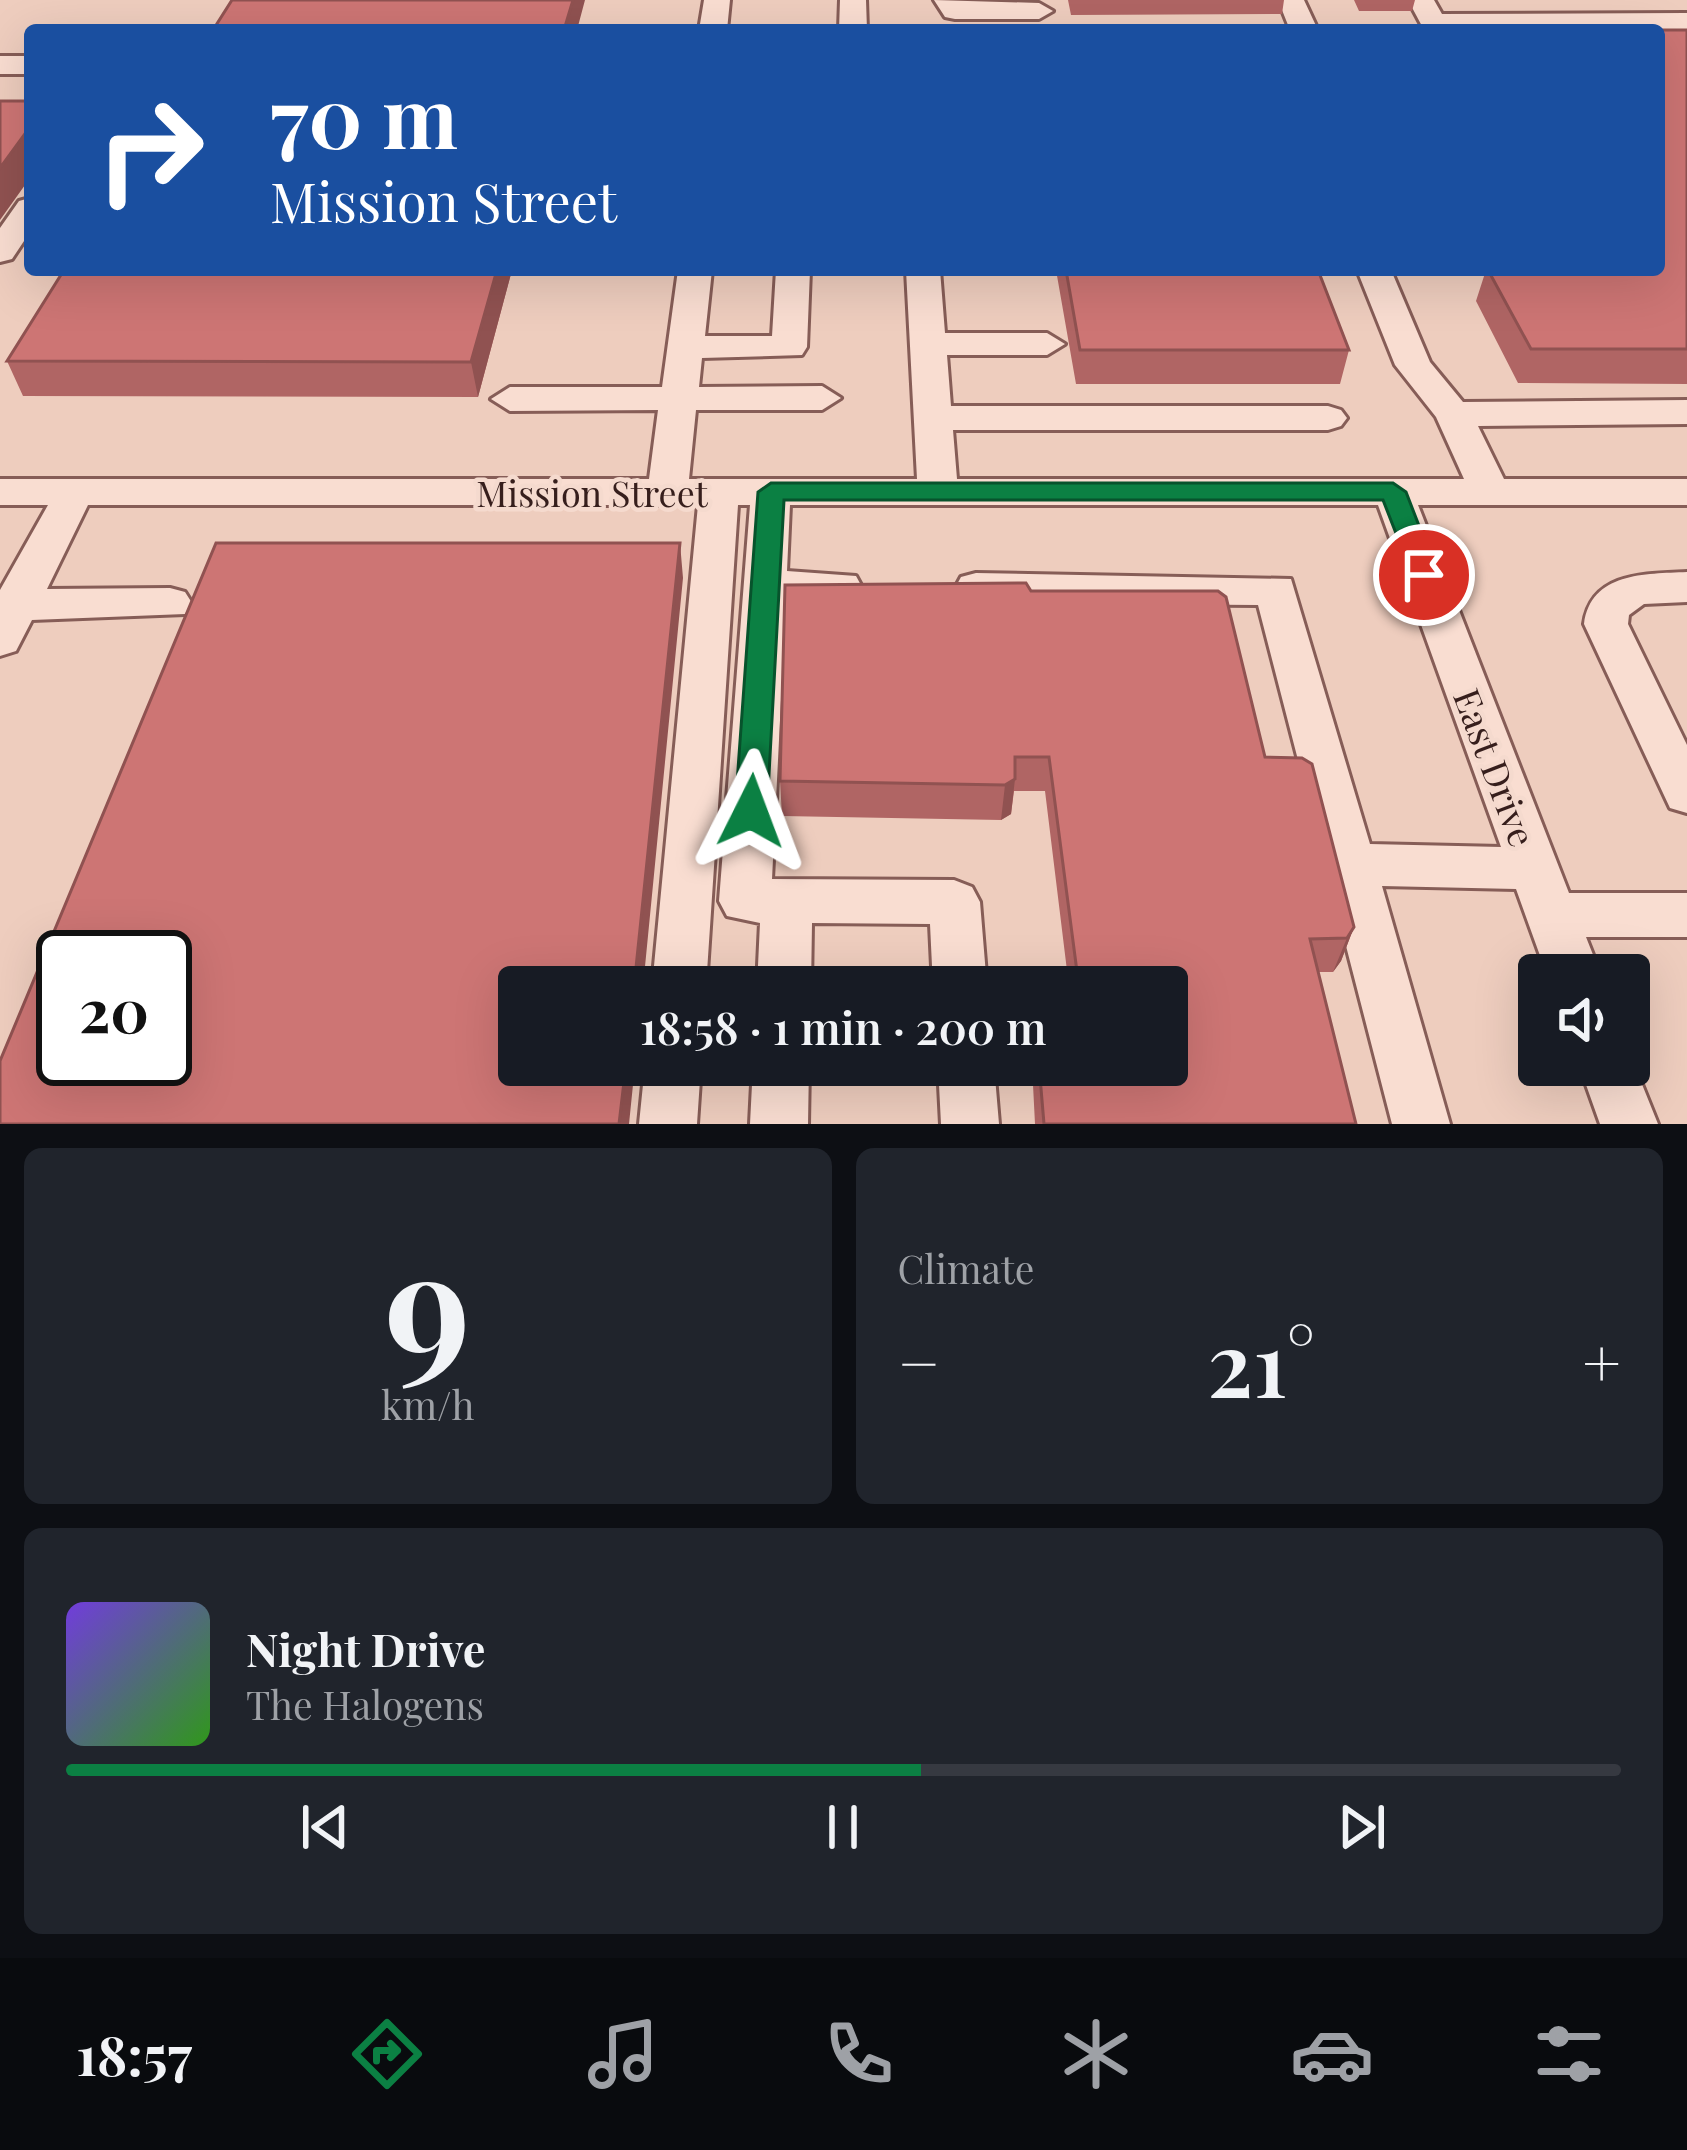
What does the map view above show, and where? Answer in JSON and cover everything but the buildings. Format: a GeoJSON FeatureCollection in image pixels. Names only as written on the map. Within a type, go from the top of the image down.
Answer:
{"type":"FeatureCollection","features":[{"type":"Feature","properties":{"kind":"street"},"geometry":{"type":"LineString","coordinates":[[946,0],[956,11],[1039,11]]}},
{"type":"Feature","properties":{"kind":"street"},"geometry":{"type":"LineString","coordinates":[[1421,0],[1433,22],[1687,21]]}},
{"type":"Feature","properties":{"kind":"street"},"geometry":{"type":"LineString","coordinates":[[0,252],[24,217]]}},
{"type":"Feature","properties":{"kind":"street"},"geometry":{"type":"LineString","coordinates":[[667,492],[694,276]]}},
{"type":"Feature","properties":{"kind":"street"},"geometry":{"type":"LineString","coordinates":[[685,347],[789,347],[793,276]]}},
{"type":"Feature","properties":{"kind":"street"},"geometry":{"type":"LineString","coordinates":[[923,276],[938,492]]}},
{"type":"Feature","properties":{"kind":"street"},"geometry":{"type":"LineString","coordinates":[[1376,276],[1413,365],[1453,413],[1490,492]]}},
{"type":"Feature","properties":{"kind":"street"},"geometry":{"type":"LineString","coordinates":[[928,344],[1046,344]]}},
{"type":"Feature","properties":{"kind":"street"},"geometry":{"type":"LineString","coordinates":[[510,399],[822,398]]}},
{"type":"Feature","properties":{"kind":"street"},"geometry":{"type":"LineString","coordinates":[[1453,413],[1687,412]]}},
{"type":"Feature","properties":{"kind":"street"},"geometry":{"type":"LineString","coordinates":[[933,418],[1328,418]]}},
{"type":"Feature","properties":{"kind":"street","name":"Mission Street"},"geometry":{"type":"LineString","coordinates":[[0,492],[1687,492]]}},
{"type":"Feature","properties":{"kind":"street"},"geometry":{"type":"LineString","coordinates":[[6,617],[75,492]]}},
{"type":"Feature","properties":{"kind":"street"},"geometry":{"type":"LineString","coordinates":[[675,966],[668,926],[695,604],[719,492]]}},
{"type":"Feature","properties":{"kind":"street"},"geometry":{"type":"LineString","coordinates":[[771,492],[745,901],[954,902],[959,966]]}},
{"type":"Feature","properties":{"kind":"street","name":"East Drive"},"geometry":{"type":"LineString","coordinates":[[1393,492],[1566,954]]}},
{"type":"Feature","properties":{"kind":"street"},"geometry":{"type":"LineString","coordinates":[[765,586],[881,587]]}},
{"type":"Feature","properties":{"kind":"street"},"geometry":{"type":"LineString","coordinates":[[1687,587],[1635,589],[1608,608],[1606,624],[1687,794]]}},
{"type":"Feature","properties":{"kind":"street"},"geometry":{"type":"LineString","coordinates":[[927,588],[1276,590],[1421,1124]]}},
{"type":"Feature","properties":{"kind":"street"},"geometry":{"type":"LineString","coordinates":[[6,617],[170,603]]}},
{"type":"Feature","properties":{"kind":"street"},"geometry":{"type":"LineString","coordinates":[[1351,865],[1687,915]]}},
{"type":"Feature","properties":{"kind":"street"},"geometry":{"type":"LineString","coordinates":[[785,966],[787,902]]}},
{"type":"Feature","properties":{"kind":"street"},"geometry":{"type":"LineString","coordinates":[[668,1124],[671,1086]]}},
{"type":"Feature","properties":{"kind":"street"},"geometry":{"type":"LineString","coordinates":[[779,1124],[780,1086]]}},
{"type":"Feature","properties":{"kind":"street"},"geometry":{"type":"LineString","coordinates":[[967,1086],[970,1124]]}},
{"type":"Feature","properties":{"kind":"street"},"geometry":{"type":"LineString","coordinates":[[1615,1086],[1629,1124]]}},
{"type":"Feature","properties":{"kind":"route"},"geometry":{"type":"LineString","coordinates":[[751,811],[771,492],[1393,492],[1424,575]]}}]}
